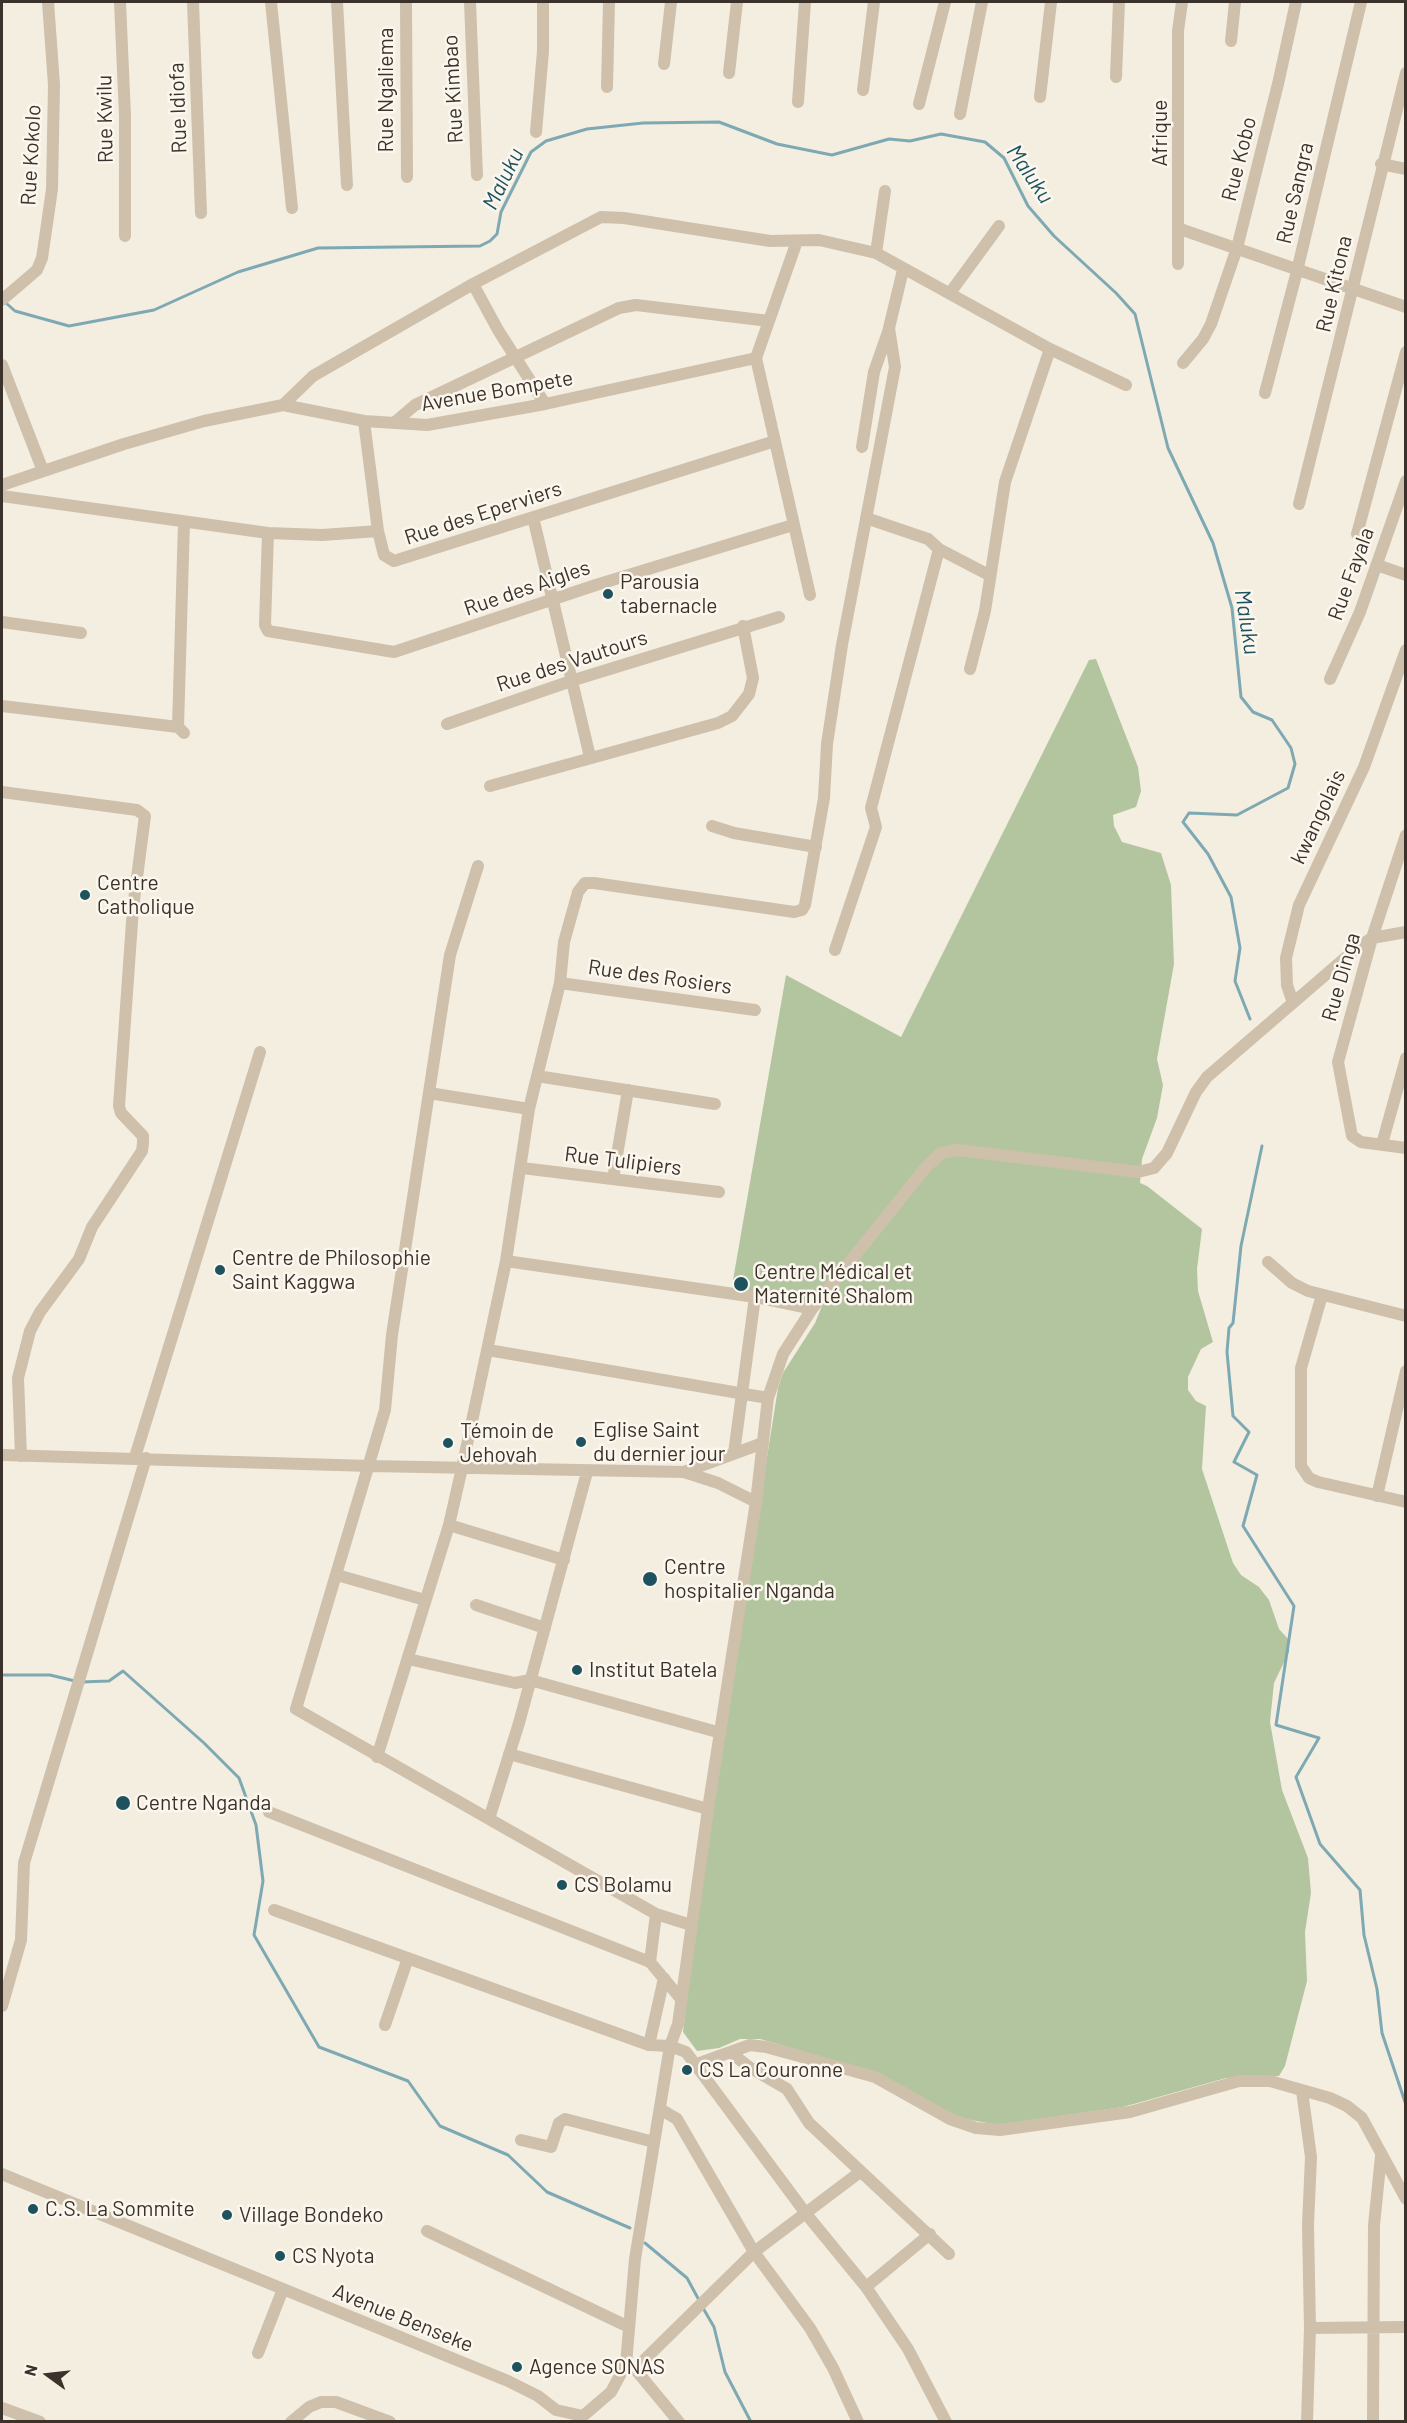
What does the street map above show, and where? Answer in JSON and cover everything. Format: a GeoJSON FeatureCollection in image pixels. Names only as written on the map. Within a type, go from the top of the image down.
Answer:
{"type":"FeatureCollection","features":[{"type":"Feature","properties":{"kind":"street","name":"Rue Kokolo"},"geometry":{"type":"LineString","coordinates":[[5,298],[40,264],[51,197],[54,85],[48,2]]}},
{"type":"Feature","properties":{"kind":"street","name":"Rue Kwilu"},"geometry":{"type":"LineString","coordinates":[[120,2],[125,116],[125,237]]}},
{"type":"Feature","properties":{"kind":"street","name":"Rue Idiofa"},"geometry":{"type":"LineString","coordinates":[[193,2],[201,213]]}},
{"type":"Feature","properties":{"kind":"street"},"geometry":{"type":"LineString","coordinates":[[272,2],[292,208]]}},
{"type":"Feature","properties":{"kind":"street"},"geometry":{"type":"LineString","coordinates":[[337,2],[347,186]]}},
{"type":"Feature","properties":{"kind":"street","name":"Rue Ngaliema"},"geometry":{"type":"LineString","coordinates":[[406,2],[406,177]]}},
{"type":"Feature","properties":{"kind":"street","name":"Rue Kimbao"},"geometry":{"type":"LineString","coordinates":[[470,2],[477,175]]}},
{"type":"Feature","properties":{"kind":"street"},"geometry":{"type":"LineString","coordinates":[[536,132],[543,51],[543,2]]}},
{"type":"Feature","properties":{"kind":"street"},"geometry":{"type":"LineString","coordinates":[[608,87],[609,2]]}},
{"type":"Feature","properties":{"kind":"street"},"geometry":{"type":"LineString","coordinates":[[664,64],[671,2]]}},
{"type":"Feature","properties":{"kind":"street"},"geometry":{"type":"LineString","coordinates":[[729,73],[737,2]]}},
{"type":"Feature","properties":{"kind":"street"},"geometry":{"type":"LineString","coordinates":[[798,102],[805,2]]}},
{"type":"Feature","properties":{"kind":"street"},"geometry":{"type":"LineString","coordinates":[[863,90],[874,2]]}},
{"type":"Feature","properties":{"kind":"street"},"geometry":{"type":"LineString","coordinates":[[919,104],[945,2]]}},
{"type":"Feature","properties":{"kind":"street"},"geometry":{"type":"LineString","coordinates":[[960,114],[982,2]]}},
{"type":"Feature","properties":{"kind":"street"},"geometry":{"type":"LineString","coordinates":[[1040,97],[1051,2]]}},
{"type":"Feature","properties":{"kind":"street"},"geometry":{"type":"LineString","coordinates":[[1116,77],[1119,2]]}},
{"type":"Feature","properties":{"kind":"street","name":"Afrique"},"geometry":{"type":"LineString","coordinates":[[1178,264],[1180,229],[1178,31],[1182,2]]}},
{"type":"Feature","properties":{"kind":"street"},"geometry":{"type":"LineString","coordinates":[[1231,41],[1235,2]]}},
{"type":"Feature","properties":{"kind":"street","name":"Rue Kobo"},"geometry":{"type":"LineString","coordinates":[[1183,363],[1203,339],[1211,324],[1237,248],[1296,2]]}},
{"type":"Feature","properties":{"kind":"street","name":"Rue Sangra"},"geometry":{"type":"LineString","coordinates":[[1265,393],[1298,271],[1361,2]]}},
{"type":"Feature","properties":{"kind":"street","name":"Rue Kitona"},"geometry":{"type":"LineString","coordinates":[[1299,504],[1406,73]]}},
{"type":"Feature","properties":{"kind":"street"},"geometry":{"type":"LineString","coordinates":[[1382,164],[1406,169]]}},
{"type":"Feature","properties":{"kind":"street"},"geometry":{"type":"LineString","coordinates":[[876,253],[885,191]]}},
{"type":"Feature","properties":{"kind":"street"},"geometry":{"type":"LineString","coordinates":[[283,405],[313,376],[473,284],[606,216],[770,241],[831,242],[876,253],[903,270],[950,292],[1050,349],[1126,385]]}},
{"type":"Feature","properties":{"kind":"street"},"geometry":{"type":"LineString","coordinates":[[950,292],[999,226]]}},
{"type":"Feature","properties":{"kind":"street"},"geometry":{"type":"LineString","coordinates":[[1180,229],[1406,307]]}},
{"type":"Feature","properties":{"kind":"street"},"geometry":{"type":"LineString","coordinates":[[797,241],[756,358],[810,595]]}},
{"type":"Feature","properties":{"kind":"street"},"geometry":{"type":"LineString","coordinates":[[862,447],[874,372],[889,328],[903,270]]}},
{"type":"Feature","properties":{"kind":"street"},"geometry":{"type":"LineString","coordinates":[[473,284],[545,404]]}},
{"type":"Feature","properties":{"kind":"street"},"geometry":{"type":"LineString","coordinates":[[394,423],[411,407],[619,308],[629,306],[769,321]]}},
{"type":"Feature","properties":{"kind":"street"},"geometry":{"type":"LineString","coordinates":[[377,1757],[449,1525],[506,1261],[529,1109],[560,983],[564,942],[578,892],[585,883],[799,912],[806,905],[824,798],[830,724],[866,518],[896,367],[889,328]]}},
{"type":"Feature","properties":{"kind":"street"},"geometry":{"type":"LineString","coordinates":[[970,669],[986,611],[989,575],[1008,470],[1050,349]]}},
{"type":"Feature","properties":{"kind":"street"},"geometry":{"type":"LineString","coordinates":[[1357,534],[1406,352]]}},
{"type":"Feature","properties":{"kind":"street","name":"Avenue Bompete"},"geometry":{"type":"LineString","coordinates":[[2,485],[204,421],[283,405],[364,421],[427,425],[545,404],[756,358]]}},
{"type":"Feature","properties":{"kind":"street"},"geometry":{"type":"LineString","coordinates":[[2,365],[43,471]]}},
{"type":"Feature","properties":{"kind":"street"},"geometry":{"type":"LineString","coordinates":[[364,421],[378,531]]}},
{"type":"Feature","properties":{"kind":"street","name":"Rue des Eperviers"},"geometry":{"type":"LineString","coordinates":[[2,496],[268,533],[322,535],[378,531],[384,555],[394,561],[775,441]]}},
{"type":"Feature","properties":{"kind":"street","name":"Rue Fayala"},"geometry":{"type":"LineString","coordinates":[[1330,679],[1357,619],[1406,481]]}},
{"type":"Feature","properties":{"kind":"street"},"geometry":{"type":"LineString","coordinates":[[533,517],[574,680],[590,757]]}},
{"type":"Feature","properties":{"kind":"street"},"geometry":{"type":"LineString","coordinates":[[866,518],[928,539],[939,549],[989,575]]}},
{"type":"Feature","properties":{"kind":"street"},"geometry":{"type":"LineString","coordinates":[[2,706],[181,730],[184,522]]}},
{"type":"Feature","properties":{"kind":"street","name":"Rue des Aigles"},"geometry":{"type":"LineString","coordinates":[[268,533],[265,625],[271,632],[394,652],[554,599],[794,525]]}},
{"type":"Feature","properties":{"kind":"street"},"geometry":{"type":"LineString","coordinates":[[835,950],[876,827],[871,808],[939,549]]}},
{"type":"Feature","properties":{"kind":"street"},"geometry":{"type":"LineString","coordinates":[[1377,565],[1406,575]]}},
{"type":"Feature","properties":{"kind":"street","name":"Rue des Vautours"},"geometry":{"type":"LineString","coordinates":[[447,724],[574,680],[743,626],[779,617]]}},
{"type":"Feature","properties":{"kind":"street"},"geometry":{"type":"LineString","coordinates":[[2,622],[81,633]]}},
{"type":"Feature","properties":{"kind":"street"},"geometry":{"type":"LineString","coordinates":[[490,786],[718,723],[732,716],[749,694],[753,678],[743,626]]}},
{"type":"Feature","properties":{"kind":"street","name":"kwangolais"},"geometry":{"type":"LineString","coordinates":[[1293,1003],[1287,985],[1286,958],[1299,905],[1364,767],[1406,650]]}},
{"type":"Feature","properties":{"kind":"street"},"geometry":{"type":"LineString","coordinates":[[2,792],[142,812],[145,822],[133,908],[119,1106],[122,1113],[143,1136],[143,1143],[141,1151],[92,1227],[79,1259],[40,1312],[30,1331],[18,1378],[21,1456]]}},
{"type":"Feature","properties":{"kind":"street"},"geometry":{"type":"LineString","coordinates":[[712,826],[734,833],[816,847]]}},
{"type":"Feature","properties":{"kind":"street","name":"Rue Dinga"},"geometry":{"type":"LineString","coordinates":[[1382,1144],[1361,1142],[1355,1139],[1351,1132],[1338,1062],[1372,938],[1406,835]]}},
{"type":"Feature","properties":{"kind":"street"},"geometry":{"type":"LineString","coordinates":[[478,866],[450,955],[392,1335],[386,1402],[370,1466],[296,1709],[656,1914],[691,1925]]}},
{"type":"Feature","properties":{"kind":"street"},"geometry":{"type":"LineString","coordinates":[[679,2421],[631,2366],[629,2327],[635,2259],[670,2046],[678,2024],[708,1809],[756,1502],[768,1398],[783,1354],[812,1309],[926,1167],[941,1153],[958,1150],[1057,1163],[1148,1171],[1163,1160],[1201,1084],[1257,1032],[1343,958],[1372,938],[1406,932]]}},
{"type":"Feature","properties":{"kind":"street","name":"Rue des Rosiers"},"geometry":{"type":"LineString","coordinates":[[560,983],[755,1010]]}},
{"type":"Feature","properties":{"kind":"street"},"geometry":{"type":"LineString","coordinates":[[2,2006],[21,1940],[24,1863],[82,1676],[140,1457],[260,1052]]}},
{"type":"Feature","properties":{"kind":"street"},"geometry":{"type":"LineString","coordinates":[[1406,1058],[1382,1144],[1406,1148]]}},
{"type":"Feature","properties":{"kind":"street"},"geometry":{"type":"LineString","coordinates":[[537,1076],[715,1104]]}},
{"type":"Feature","properties":{"kind":"street"},"geometry":{"type":"LineString","coordinates":[[613,1179],[628,1090]]}},
{"type":"Feature","properties":{"kind":"street"},"geometry":{"type":"LineString","coordinates":[[429,1093],[529,1109]]}},
{"type":"Feature","properties":{"kind":"street","name":"Rue Tulipiers"},"geometry":{"type":"LineString","coordinates":[[522,1167],[718,1192]]}},
{"type":"Feature","properties":{"kind":"street"},"geometry":{"type":"LineString","coordinates":[[506,1261],[755,1297],[812,1309]]}},
{"type":"Feature","properties":{"kind":"street"},"geometry":{"type":"LineString","coordinates":[[1268,1262],[1292,1282],[1322,1296],[1406,1316]]}},
{"type":"Feature","properties":{"kind":"street"},"geometry":{"type":"LineString","coordinates":[[1322,1296],[1301,1368],[1301,1466],[1309,1478],[1318,1482],[1406,1502]]}},
{"type":"Feature","properties":{"kind":"street"},"geometry":{"type":"LineString","coordinates":[[734,1453],[755,1297]]}},
{"type":"Feature","properties":{"kind":"street"},"geometry":{"type":"LineString","coordinates":[[488,1350],[768,1398]]}},
{"type":"Feature","properties":{"kind":"street"},"geometry":{"type":"LineString","coordinates":[[1377,1496],[1406,1371]]}},
{"type":"Feature","properties":{"kind":"street"},"geometry":{"type":"LineString","coordinates":[[684,1472],[763,1443]]}},
{"type":"Feature","properties":{"kind":"street"},"geometry":{"type":"LineString","coordinates":[[2,1455],[140,1457],[587,1472],[684,1472],[718,1483],[756,1502]]}},
{"type":"Feature","properties":{"kind":"street"},"geometry":{"type":"LineString","coordinates":[[489,1819],[545,1628],[587,1472]]}},
{"type":"Feature","properties":{"kind":"street"},"geometry":{"type":"LineString","coordinates":[[449,1525],[564,1560]]}},
{"type":"Feature","properties":{"kind":"street"},"geometry":{"type":"LineString","coordinates":[[337,1575],[425,1600]]}},
{"type":"Feature","properties":{"kind":"street"},"geometry":{"type":"LineString","coordinates":[[476,1605],[545,1628]]}},
{"type":"Feature","properties":{"kind":"street"},"geometry":{"type":"LineString","coordinates":[[408,1659],[515,1683],[530,1680],[721,1733]]}},
{"type":"Feature","properties":{"kind":"street"},"geometry":{"type":"LineString","coordinates":[[509,1754],[708,1809]]}},
{"type":"Feature","properties":{"kind":"street"},"geometry":{"type":"LineString","coordinates":[[269,1812],[650,1962],[681,1999]]}},
{"type":"Feature","properties":{"kind":"street"},"geometry":{"type":"LineString","coordinates":[[274,1910],[649,2045],[670,2046],[686,2052],[807,2215],[866,2287],[908,2349],[946,2421]]}},
{"type":"Feature","properties":{"kind":"street"},"geometry":{"type":"LineString","coordinates":[[650,1962],[656,1914]]}},
{"type":"Feature","properties":{"kind":"street"},"geometry":{"type":"LineString","coordinates":[[385,2025],[408,1958]]}},
{"type":"Feature","properties":{"kind":"street"},"geometry":{"type":"LineString","coordinates":[[649,2045],[664,1978]]}},
{"type":"Feature","properties":{"kind":"street"},"geometry":{"type":"LineString","coordinates":[[697,2064],[756,2045],[884,2081],[936,2113],[976,2128],[1000,2130],[1130,2112],[1181,2100],[1239,2081],[1270,2081],[1330,2098],[1347,2106],[1362,2118],[1406,2199]]}},
{"type":"Feature","properties":{"kind":"street"},"geometry":{"type":"LineString","coordinates":[[730,2052],[749,2067],[787,2089],[809,2124],[949,2254]]}},
{"type":"Feature","properties":{"kind":"street"},"geometry":{"type":"LineString","coordinates":[[1302,2091],[1311,2157],[1308,2225],[1310,2328],[1307,2421]]}},
{"type":"Feature","properties":{"kind":"street"},"geometry":{"type":"LineString","coordinates":[[660,2109],[677,2119],[754,2252],[810,2328],[833,2368],[858,2421]]}},
{"type":"Feature","properties":{"kind":"street"},"geometry":{"type":"LineString","coordinates":[[520,2140],[551,2147],[559,2124],[565,2119],[654,2142]]}},
{"type":"Feature","properties":{"kind":"street"},"geometry":{"type":"LineString","coordinates":[[1372,2421],[1374,2225],[1381,2156]]}},
{"type":"Feature","properties":{"kind":"street"},"geometry":{"type":"LineString","coordinates":[[584,2419],[611,2392],[631,2366],[692,2314],[723,2280],[754,2252],[807,2215],[860,2172]]}},
{"type":"Feature","properties":{"kind":"street","name":"Avenue Benseke"},"geometry":{"type":"LineString","coordinates":[[2,2174],[526,2389],[556,2410],[584,2419]]}},
{"type":"Feature","properties":{"kind":"street"},"geometry":{"type":"LineString","coordinates":[[427,2231],[629,2327]]}},
{"type":"Feature","properties":{"kind":"street"},"geometry":{"type":"LineString","coordinates":[[866,2287],[930,2234]]}},
{"type":"Feature","properties":{"kind":"street"},"geometry":{"type":"LineString","coordinates":[[258,2353],[284,2289]]}},
{"type":"Feature","properties":{"kind":"street"},"geometry":{"type":"LineString","coordinates":[[1310,2328],[1406,2327]]}},
{"type":"Feature","properties":{"kind":"street"},"geometry":{"type":"LineString","coordinates":[[291,2421],[309,2407],[321,2402],[336,2402],[390,2421]]}},
{"type":"Feature","properties":{"kind":"street"},"geometry":{"type":"LineString","coordinates":[[2,2408],[40,2421]]}},
{"type":"Feature","properties":{"kind":"green space"},"geometry":{"type":"Polygon","coordinates":[[[1096,659],[1138,767],[1141,791],[1136,807],[1113,815],[1114,826],[1122,842],[1161,853],[1171,885],[1174,964],[1157,1059],[1163,1085],[1157,1118],[1142,1159],[1140,1183],[1202,1229],[1197,1269],[1198,1291],[1213,1342],[1201,1349],[1188,1377],[1188,1390],[1196,1401],[1206,1406],[1202,1469],[1233,1563],[1241,1575],[1259,1587],[1269,1600],[1279,1629],[1289,1640],[1289,1652],[1274,1683],[1270,1722],[1282,1790],[1308,1858],[1311,1893],[1305,1932],[1307,1981],[1285,2066],[1279,2076],[1226,2078],[1123,2107],[998,2125],[960,2118],[860,2068],[760,2039],[740,2039],[719,2048],[697,2051],[683,2032],[701,1872],[778,1388],[783,1373],[815,1323],[822,1306],[748,1292],[750,1283],[733,1280],[786,975],[901,1037],[1089,660],[1096,659]]]}},
{"type":"Feature","properties":{"kind":"waterway","name":"Maluku"},"geometry":{"type":"LineString","coordinates":[[6,303],[15,311],[69,326],[154,310],[238,272],[318,248],[480,246],[497,234],[501,212],[531,152],[546,141],[587,129],[643,123],[719,122],[777,144],[832,155],[889,139],[910,141],[941,134],[985,142],[1004,158],[1028,206],[1054,236],[1116,293],[1135,314],[1168,448],[1213,543],[1232,608],[1241,697],[1253,712],[1272,720],[1291,748],[1295,764],[1288,788],[1237,815],[1189,813],[1183,822],[1208,854],[1231,897],[1240,948],[1235,981],[1250,1019]]}},
{"type":"Feature","properties":{"kind":"waterway"},"geometry":{"type":"LineString","coordinates":[[1262,1146],[1241,1246],[1233,1323],[1229,1328],[1227,1352],[1233,1416],[1249,1432],[1234,1462],[1257,1475],[1243,1526],[1294,1606],[1276,1725],[1319,1738],[1296,1777],[1320,1844],[1360,1890],[1364,1935],[1377,1989],[1382,2033],[1406,2105]]}},
{"type":"Feature","properties":{"kind":"waterway"},"geometry":{"type":"LineString","coordinates":[[81,1682],[109,1681],[123,1671],[204,1743],[239,1778],[256,1825],[263,1881],[254,1935],[319,2047],[408,2081],[440,2126],[508,2155],[547,2192],[630,2228]]}},
{"type":"Feature","properties":{"kind":"waterway"},"geometry":{"type":"LineString","coordinates":[[2,1675],[50,1675],[75,1681]]}},
{"type":"Feature","properties":{"kind":"waterway"},"geometry":{"type":"LineString","coordinates":[[645,2243],[687,2278],[700,2302]]}},
{"type":"Feature","properties":{"kind":"waterway"},"geometry":{"type":"LineString","coordinates":[[703,2308],[714,2327],[725,2372],[751,2422]]}},
{"type":"Feature","properties":{"kind":"place","name":"Parousia tabernacle"},"geometry":{"type":"Point","coordinates":[608,594]}},
{"type":"Feature","properties":{"kind":"place","name":"Centre Catholique"},"geometry":{"type":"Point","coordinates":[85,895]}},
{"type":"Feature","properties":{"kind":"place","name":"Centre de Philosophie Saint Kaggwa"},"geometry":{"type":"Point","coordinates":[220,1270]}},
{"type":"Feature","properties":{"kind":"place","name":"Centre Médical et Maternité Shalom"},"geometry":{"type":"Point","coordinates":[741,1284]}},
{"type":"Feature","properties":{"kind":"place","name":"Eglise Saint du dernier jour"},"geometry":{"type":"Point","coordinates":[581,1442]}},
{"type":"Feature","properties":{"kind":"place","name":"Témoin de Jehovah"},"geometry":{"type":"Point","coordinates":[448,1443]}},
{"type":"Feature","properties":{"kind":"place","name":"Centre hospitalier Nganda"},"geometry":{"type":"Point","coordinates":[650,1579]}},
{"type":"Feature","properties":{"kind":"place","name":"Institut Batela"},"geometry":{"type":"Point","coordinates":[577,1670]}},
{"type":"Feature","properties":{"kind":"place","name":"Centre Nganda"},"geometry":{"type":"Point","coordinates":[123,1803]}},
{"type":"Feature","properties":{"kind":"place","name":"CS Bolamu"},"geometry":{"type":"Point","coordinates":[562,1885]}},
{"type":"Feature","properties":{"kind":"place","name":"CS La Couronne"},"geometry":{"type":"Point","coordinates":[687,2070]}},
{"type":"Feature","properties":{"kind":"place","name":"C.S. La Sommite"},"geometry":{"type":"Point","coordinates":[33,2209]}},
{"type":"Feature","properties":{"kind":"place","name":"Village Bondeko"},"geometry":{"type":"Point","coordinates":[227,2215]}},
{"type":"Feature","properties":{"kind":"place","name":"CS Nyota"},"geometry":{"type":"Point","coordinates":[280,2256]}},
{"type":"Feature","properties":{"kind":"place","name":"Agence SONAS"},"geometry":{"type":"Point","coordinates":[517,2367]}}]}
